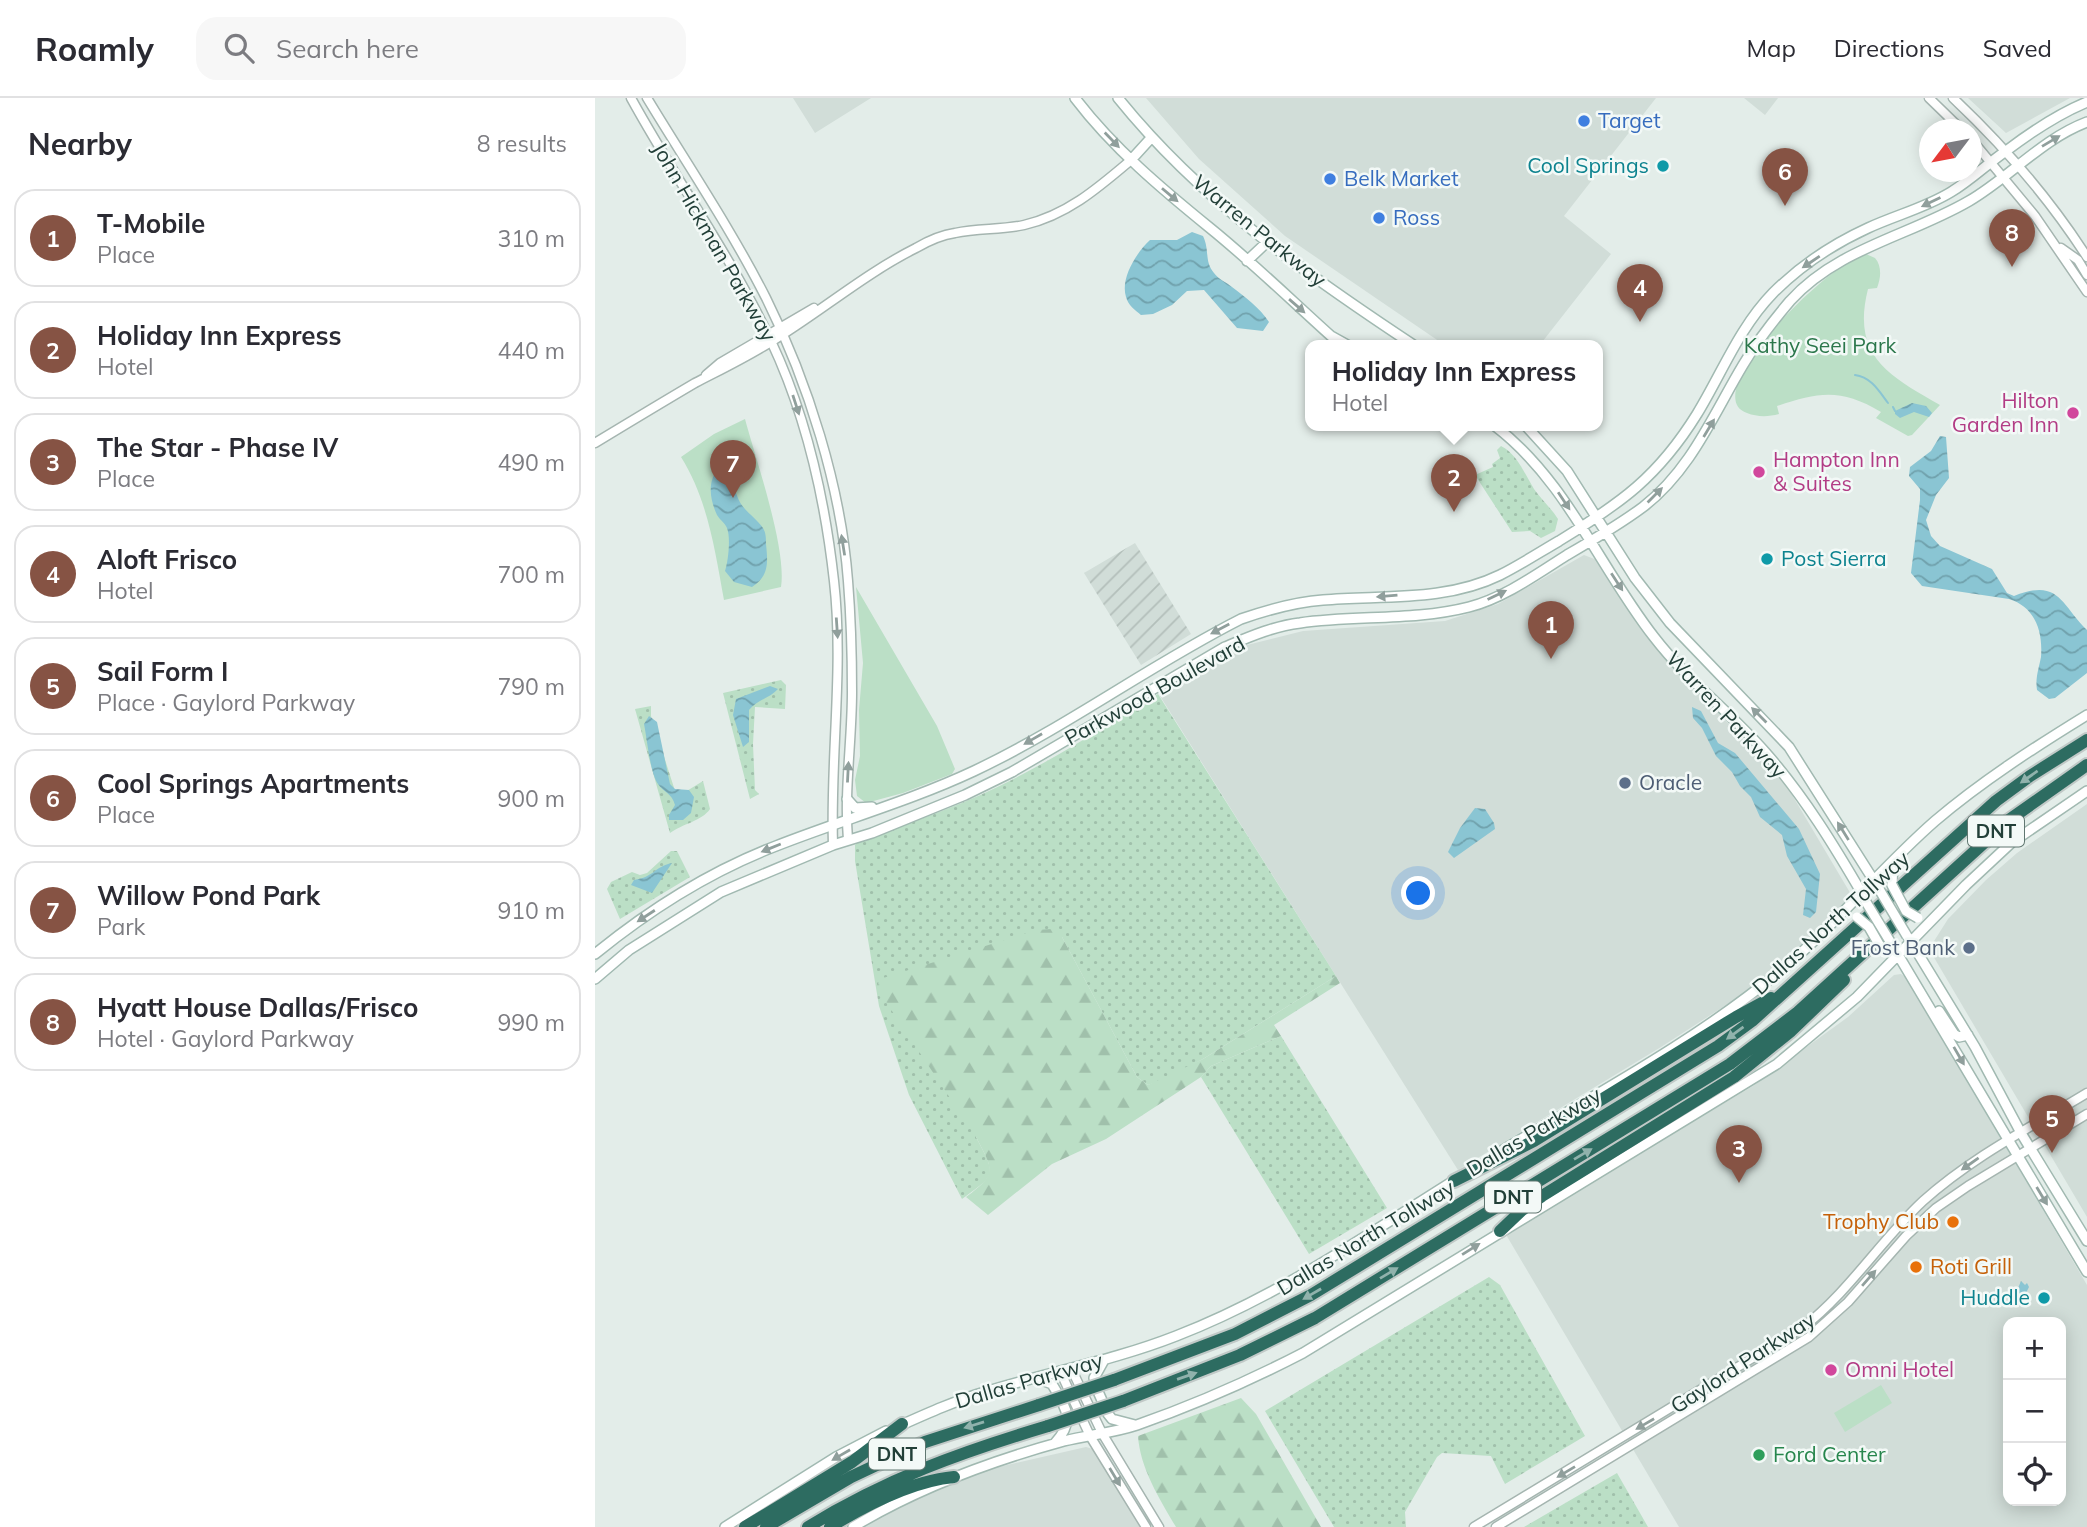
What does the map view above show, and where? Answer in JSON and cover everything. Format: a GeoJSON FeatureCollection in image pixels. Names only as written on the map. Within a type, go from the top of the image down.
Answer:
{"type":"FeatureCollection","features":[{"type":"Feature","properties":{"kind":"highway","name":"Dallas North Tollway"},"geometry":{"type":"LineString","coordinates":[[766,1527],[887,1459],[946,1434],[1114,1380],[1235,1334],[1311,1294],[1718,1046],[1787,990],[1964,828],[2030,776],[2087,740]]}},
{"type":"Feature","properties":{"kind":"highway","name":"Dallas North Tollway"},"geometry":{"type":"LineString","coordinates":[[808,1527],[865,1494],[940,1460],[1123,1401],[1240,1355],[1277,1338],[1339,1303],[1730,1064],[1797,1012],[2009,820],[2087,765]]}},
{"type":"Feature","properties":{"kind":"highway"},"geometry":{"type":"LineString","coordinates":[[1500,1231],[1542,1196],[1734,1077],[1791,1031],[1824,1000],[1847,977],[1872,944]]}},
{"type":"Feature","properties":{"kind":"highway"},"geometry":{"type":"LineString","coordinates":[[1454,1181],[1534,1141],[1754,1006],[1787,990]]}},
{"type":"Feature","properties":{"kind":"highway"},"geometry":{"type":"LineString","coordinates":[[745,1527],[852,1462],[902,1424]]}},
{"type":"Feature","properties":{"kind":"highway"},"geometry":{"type":"LineString","coordinates":[[830,1527],[875,1502],[942,1478],[954,1478]]}},
{"type":"Feature","properties":{"kind":"main road","name":"Warren Parkway"},"geometry":{"type":"LineString","coordinates":[[1075,98],[1131,160],[1338,340]]}},
{"type":"Feature","properties":{"kind":"main road","name":"Warren Parkway"},"geometry":{"type":"LineString","coordinates":[[1118,98],[1150,138],[1266,243],[1324,286],[1406,340]]}},
{"type":"Feature","properties":{"kind":"main road","name":"Parkwood Boulevard"},"geometry":{"type":"LineString","coordinates":[[595,954],[618,935],[727,867],[996,760],[1241,619],[1328,599],[1438,594],[1499,576],[1597,517],[1631,494],[1654,472],[1697,414],[1745,329],[1772,294],[1805,265],[1844,240],[1938,200],[1975,176],[2006,150],[2067,111],[2087,102]]}},
{"type":"Feature","properties":{"kind":"main road","name":"Parkwood Boulevard"},"geometry":{"type":"LineString","coordinates":[[595,979],[629,950],[722,892],[833,845],[919,815],[1003,777],[1225,646],[1299,623],[1440,613],[1471,607],[1495,597],[1644,506],[1692,456],[1758,342],[1791,300],[1806,287],[1840,260],[1968,202],[2042,146],[2087,122]]}},
{"type":"Feature","properties":{"kind":"main road"},"geometry":{"type":"LineString","coordinates":[[1131,160],[1150,138]]}},
{"type":"Feature","properties":{"kind":"main road"},"geometry":{"type":"LineString","coordinates":[[1247,261],[1266,243]]}},
{"type":"Feature","properties":{"kind":"main road","name":"Warren Parkway"},"geometry":{"type":"LineString","coordinates":[[1501,431],[1546,476],[1644,624],[1667,654],[1764,751],[1825,832],[2008,1140],[2084,1260],[2087,1272]]}},
{"type":"Feature","properties":{"kind":"main road","name":"Warren Parkway"},"geometry":{"type":"LineString","coordinates":[[1531,431],[1567,471],[1635,578],[1670,623],[1789,747],[1968,1035],[2021,1133],[2087,1241]]}},
{"type":"Feature","properties":{"kind":"main road"},"geometry":{"type":"LineString","coordinates":[[1438,594],[1440,613]]}},
{"type":"Feature","properties":{"kind":"main road"},"geometry":{"type":"LineString","coordinates":[[1297,604],[1299,623]]}},
{"type":"Feature","properties":{"kind":"main road"},"geometry":{"type":"LineString","coordinates":[[1155,667],[1165,683]]}},
{"type":"Feature","properties":{"kind":"main road","name":"Dallas Parkway"},"geometry":{"type":"LineString","coordinates":[[725,1527],[836,1457],[902,1424],[949,1404],[1104,1360],[1176,1336],[1253,1302],[1722,1016],[1781,971],[1839,917],[1864,898],[1893,862],[1935,821],[2028,752],[2087,715]]}},
{"type":"Feature","properties":{"kind":"main road"},"geometry":{"type":"LineString","coordinates":[[853,1527],[897,1503],[998,1460],[1136,1425],[1243,1383],[1303,1353],[1777,1064],[1838,1015],[1884,971],[1896,952],[1909,939],[2011,844],[2087,790]]}},
{"type":"Feature","properties":{"kind":"main road"},"geometry":{"type":"LineString","coordinates":[[847,799],[859,809],[891,804]]}},
{"type":"Feature","properties":{"kind":"main road"},"geometry":{"type":"LineString","coordinates":[[1893,862],[1892,885],[1906,911],[1918,918],[1944,907]]}},
{"type":"Feature","properties":{"kind":"main road"},"geometry":{"type":"LineString","coordinates":[[1839,917],[1857,917],[1869,927],[1884,953],[1884,971]]}},
{"type":"Feature","properties":{"kind":"main road"},"geometry":{"type":"LineString","coordinates":[[618,935],[629,950]]}},
{"type":"Feature","properties":{"kind":"main road"},"geometry":{"type":"LineString","coordinates":[[1921,992],[1935,1005],[1954,1034],[1959,1037],[1968,1035]]}},
{"type":"Feature","properties":{"kind":"main road"},"geometry":{"type":"LineString","coordinates":[[1104,1360],[1094,1378],[1108,1415],[1112,1419],[1136,1425]]}},
{"type":"Feature","properties":{"kind":"main road"},"geometry":{"type":"LineString","coordinates":[[1035,1378],[1052,1384],[1068,1422],[1066,1430],[1054,1444]]}},
{"type":"Feature","properties":{"kind":"street","name":"John Hickman Parkway"},"geometry":{"type":"LineString","coordinates":[[631,98],[770,337],[792,392],[815,472],[834,581],[838,674],[833,845]]}},
{"type":"Feature","properties":{"kind":"street","name":"John Hickman Parkway"},"geometry":{"type":"LineString","coordinates":[[647,98],[732,236],[781,330],[824,453],[848,576],[852,693],[847,799],[848,840]]}},
{"type":"Feature","properties":{"kind":"street"},"geometry":{"type":"LineString","coordinates":[[1929,98],[1951,119]]}},
{"type":"Feature","properties":{"kind":"street"},"geometry":{"type":"LineString","coordinates":[[1953,98],[2018,164],[2087,257]]}},
{"type":"Feature","properties":{"kind":"street"},"geometry":{"type":"LineString","coordinates":[[1982,150],[2056,245],[2087,292]]}},
{"type":"Feature","properties":{"kind":"street"},"geometry":{"type":"LineString","coordinates":[[668,159],[680,152]]}},
{"type":"Feature","properties":{"kind":"street"},"geometry":{"type":"LineString","coordinates":[[595,443],[699,381],[724,370],[770,337],[899,257],[938,237],[956,232],[1023,225],[1072,207],[1131,160]]}},
{"type":"Feature","properties":{"kind":"street"},"geometry":{"type":"LineString","coordinates":[[717,243],[732,236]]}},
{"type":"Feature","properties":{"kind":"street"},"geometry":{"type":"LineString","coordinates":[[2056,245],[2078,260],[2087,275]]}},
{"type":"Feature","properties":{"kind":"street","name":"Gaylord Parkway"},"geometry":{"type":"LineString","coordinates":[[1474,1527],[1803,1327],[1840,1295],[1903,1222],[1959,1172],[2087,1093]]}},
{"type":"Feature","properties":{"kind":"street","name":"Gaylord Parkway"},"geometry":{"type":"LineString","coordinates":[[1496,1527],[1819,1329],[1839,1312],[1912,1230],[1946,1200],[2087,1114]]}},
{"type":"Feature","properties":{"kind":"street"},"geometry":{"type":"LineString","coordinates":[[1903,1222],[1912,1230]]}},
{"type":"Feature","properties":{"kind":"street"},"geometry":{"type":"LineString","coordinates":[[1785,1352],[1786,1347],[1803,1334],[1803,1327]]}},
{"type":"Feature","properties":{"kind":"street"},"geometry":{"type":"LineString","coordinates":[[1071,1368],[1102,1433],[1159,1527]]}},
{"type":"Feature","properties":{"kind":"street"},"geometry":{"type":"LineString","coordinates":[[1735,1370],[1741,1379]]}},
{"type":"Feature","properties":{"kind":"street"},"geometry":{"type":"LineString","coordinates":[[1060,1371],[1090,1436],[1146,1527]]}},
{"type":"Feature","properties":{"kind":"shaded area"},"geometry":{"type":"Polygon","coordinates":[[[793,98],[871,98],[815,133],[793,98]]]}},
{"type":"Feature","properties":{"kind":"shaded area"},"geometry":{"type":"Polygon","coordinates":[[[1146,98],[1656,98],[1564,216],[1611,254],[1544,340],[1437,340],[1285,236],[1199,159],[1146,98]]]}},
{"type":"Feature","properties":{"kind":"shaded area"},"geometry":{"type":"Polygon","coordinates":[[[1744,98],[1778,98],[1765,115],[1744,98]]]}},
{"type":"Feature","properties":{"kind":"shaded area"},"geometry":{"type":"Polygon","coordinates":[[[1968,98],[2070,98],[2006,133],[1968,98]]]}},
{"type":"Feature","properties":{"kind":"shaded area"},"geometry":{"type":"Polygon","coordinates":[[[1135,543],[1191,634],[1141,665],[1084,573],[1135,543]]]}},
{"type":"Feature","properties":{"kind":"shaded area"},"geometry":{"type":"Polygon","coordinates":[[[1584,555],[1597,560],[1642,629],[1664,656],[1785,783],[1852,896],[1808,939],[1740,996],[1458,1170],[1160,696],[1227,650],[1303,631],[1445,621],[1498,604],[1584,555]]]}},
{"type":"Feature","properties":{"kind":"shaded area"},"geometry":{"type":"Polygon","coordinates":[[[2087,804],[2087,1217],[1929,949],[1948,919],[1986,880],[2017,853],[2087,804]]]}},
{"type":"Feature","properties":{"kind":"shaded area"},"geometry":{"type":"Polygon","coordinates":[[[1901,974],[1907,978],[2087,1285],[2087,1527],[1679,1527],[1505,1233],[1753,1086],[1848,1017],[1894,975],[1901,974]]]}},
{"type":"Feature","properties":{"kind":"shaded area"},"geometry":{"type":"Polygon","coordinates":[[[1086,1447],[1093,1449],[1140,1527],[860,1527],[939,1486],[981,1471],[1086,1447]]]}},
{"type":"Feature","properties":{"kind":"green space","name":"Kathy Seei Park"},"geometry":{"type":"Polygon","coordinates":[[[1866,254],[1875,258],[1880,272],[1877,288],[1868,289],[1864,312],[1865,331],[1870,348],[1890,373],[1940,405],[1908,436],[1876,418],[1881,412],[1842,396],[1818,395],[1792,401],[1777,406],[1779,414],[1775,415],[1759,416],[1747,413],[1736,401],[1739,382],[1752,357],[1773,329],[1825,279],[1848,262],[1866,254]]]}},
{"type":"Feature","properties":{"kind":"green space"},"geometry":{"type":"Polygon","coordinates":[[[745,419],[775,528],[782,571],[781,587],[724,600],[704,508],[681,457],[714,434],[745,419]]]}},
{"type":"Feature","properties":{"kind":"green space"},"geometry":{"type":"Polygon","coordinates":[[[1501,446],[1516,459],[1534,489],[1558,519],[1555,531],[1541,538],[1530,531],[1512,532],[1475,475],[1493,467],[1492,464],[1500,458],[1497,450],[1501,446]]]}},
{"type":"Feature","properties":{"kind":"green space"},"geometry":{"type":"Polygon","coordinates":[[[856,587],[937,726],[955,769],[952,774],[903,793],[866,803],[857,796],[855,780],[860,756],[859,710],[863,663],[856,587]]]}},
{"type":"Feature","properties":{"kind":"green space"},"geometry":{"type":"Polygon","coordinates":[[[781,680],[786,685],[785,709],[755,707],[755,790],[759,794],[750,799],[723,693],[781,680]]]}},
{"type":"Feature","properties":{"kind":"green space"},"geometry":{"type":"Polygon","coordinates":[[[1158,694],[1336,976],[1203,1059],[1148,1085],[1137,1077],[1062,937],[976,1137],[987,1159],[990,1173],[982,1184],[962,1199],[909,1095],[879,1006],[855,861],[855,845],[862,839],[944,810],[1003,784],[1158,694]]]}},
{"type":"Feature","properties":{"kind":"green space"},"geometry":{"type":"Polygon","coordinates":[[[651,706],[651,716],[677,797],[703,781],[710,809],[702,817],[670,833],[635,709],[651,706]]]}},
{"type":"Feature","properties":{"kind":"green space"},"geometry":{"type":"Polygon","coordinates":[[[671,851],[677,851],[690,877],[620,919],[607,889],[611,882],[632,872],[640,875],[647,873],[671,851]]]}},
{"type":"Feature","properties":{"kind":"green space"},"geometry":{"type":"Polygon","coordinates":[[[1052,929],[1062,937],[1137,1077],[1148,1085],[1203,1059],[1336,976],[1340,983],[1274,1025],[1281,1036],[1211,1066],[1201,1077],[1106,1139],[1052,1164],[988,1215],[966,1197],[988,1176],[989,1164],[982,1148],[876,987],[880,979],[1036,930],[1052,929]]]}},
{"type":"Feature","properties":{"kind":"green space"},"geometry":{"type":"Polygon","coordinates":[[[1281,1036],[1387,1208],[1309,1254],[1201,1077],[1211,1066],[1281,1036]]]}},
{"type":"Feature","properties":{"kind":"green space"},"geometry":{"type":"Polygon","coordinates":[[[1489,1277],[1500,1285],[1585,1436],[1505,1484],[1491,1456],[1442,1453],[1437,1457],[1405,1512],[1406,1527],[1334,1527],[1265,1411],[1489,1277]]]}},
{"type":"Feature","properties":{"kind":"green space"},"geometry":{"type":"Polygon","coordinates":[[[1881,1385],[1892,1403],[1845,1432],[1834,1413],[1881,1385]]]}},
{"type":"Feature","properties":{"kind":"green space"},"geometry":{"type":"Polygon","coordinates":[[[1241,1398],[1256,1414],[1321,1527],[1176,1527],[1147,1472],[1138,1436],[1241,1398]]]}},
{"type":"Feature","properties":{"kind":"green space"},"geometry":{"type":"Polygon","coordinates":[[[1617,1473],[1648,1527],[1524,1527],[1617,1473]]]}},
{"type":"Feature","properties":{"kind":"water"},"geometry":{"type":"Polygon","coordinates":[[[1192,232],[1203,236],[1209,264],[1216,275],[1257,307],[1269,322],[1263,331],[1237,328],[1204,290],[1187,291],[1172,305],[1153,314],[1141,315],[1130,305],[1126,297],[1125,282],[1135,258],[1145,245],[1150,240],[1177,240],[1192,232]]]}},
{"type":"Feature","properties":{"kind":"water"},"geometry":{"type":"Polygon","coordinates":[[[1912,403],[1926,406],[1932,413],[1929,417],[1914,412],[1900,418],[1895,414],[1895,411],[1912,403]]]}},
{"type":"Feature","properties":{"kind":"water"},"geometry":{"type":"Polygon","coordinates":[[[1940,436],[1946,437],[1949,478],[1936,495],[1926,520],[1931,536],[1940,546],[1992,569],[2007,593],[2014,596],[2041,590],[2057,596],[2087,630],[2087,673],[2055,698],[2049,699],[2037,690],[2041,638],[2035,621],[2025,608],[2009,599],[1922,586],[1911,573],[1920,489],[1909,476],[1910,467],[1931,451],[1940,436]]]}},
{"type":"Feature","properties":{"kind":"water"},"geometry":{"type":"Polygon","coordinates":[[[718,469],[730,479],[741,504],[765,532],[766,569],[762,578],[752,587],[734,582],[725,571],[729,550],[728,532],[717,515],[711,491],[712,480],[718,469]]]}},
{"type":"Feature","properties":{"kind":"water"},"geometry":{"type":"Polygon","coordinates":[[[770,686],[778,689],[749,710],[749,742],[743,747],[733,715],[736,699],[770,686]]]}},
{"type":"Feature","properties":{"kind":"water"},"geometry":{"type":"Polygon","coordinates":[[[1692,707],[1701,711],[1718,743],[1735,753],[1799,829],[1820,874],[1816,912],[1810,918],[1803,915],[1806,889],[1787,856],[1782,835],[1760,817],[1751,797],[1716,756],[1702,728],[1693,718],[1692,707]]]}},
{"type":"Feature","properties":{"kind":"water"},"geometry":{"type":"Polygon","coordinates":[[[649,716],[657,722],[670,784],[675,789],[689,790],[694,797],[691,813],[683,820],[669,820],[675,805],[655,779],[644,724],[649,716]]]}},
{"type":"Feature","properties":{"kind":"water"},"geometry":{"type":"Polygon","coordinates":[[[1475,808],[1485,809],[1495,829],[1454,858],[1448,852],[1460,828],[1475,808]]]}},
{"type":"Feature","properties":{"kind":"water"},"geometry":{"type":"Polygon","coordinates":[[[672,863],[652,893],[631,885],[634,880],[646,877],[672,863]]]}},
{"type":"Feature","properties":{"kind":"water"},"geometry":{"type":"Polygon","coordinates":[[[2021,1281],[2029,1287],[2025,1304],[2016,1307],[2016,1293],[2021,1281]]]}},
{"type":"Feature","properties":{"kind":"waterway"},"geometry":{"type":"LineString","coordinates":[[1855,375],[1870,382],[1888,403]]}},
{"type":"Feature","properties":{"kind":"waterway"},"geometry":{"type":"LineString","coordinates":[[1893,407],[1895,411]]}},
{"type":"Feature","properties":{"kind":"place","name":"Target"},"geometry":{"type":"Point","coordinates":[1584,121]}},
{"type":"Feature","properties":{"kind":"place","name":"Cool Springs"},"geometry":{"type":"Point","coordinates":[1663,166]}},
{"type":"Feature","properties":{"kind":"place","name":"Belk Market"},"geometry":{"type":"Point","coordinates":[1330,179]}},
{"type":"Feature","properties":{"kind":"place","name":"Cool Springs Apartments"},"geometry":{"type":"Point","coordinates":[1785,206]}},
{"type":"Feature","properties":{"kind":"place","name":"Ross"},"geometry":{"type":"Point","coordinates":[1379,218]}},
{"type":"Feature","properties":{"kind":"place","name":"Hyatt House Dallas/Frisco"},"geometry":{"type":"Point","coordinates":[2012,267]}},
{"type":"Feature","properties":{"kind":"place","name":"Aloft Frisco"},"geometry":{"type":"Point","coordinates":[1640,322]}},
{"type":"Feature","properties":{"kind":"place","name":"Hilton Garden Inn"},"geometry":{"type":"Point","coordinates":[2073,413]}},
{"type":"Feature","properties":{"kind":"place","name":"Hampton Inn & Suites"},"geometry":{"type":"Point","coordinates":[1759,472]}},
{"type":"Feature","properties":{"kind":"place","name":"Willow Pond Park"},"geometry":{"type":"Point","coordinates":[733,498]}},
{"type":"Feature","properties":{"kind":"place","name":"Holiday Inn Express"},"geometry":{"type":"Point","coordinates":[1454,512]}},
{"type":"Feature","properties":{"kind":"place","name":"Post Sierra"},"geometry":{"type":"Point","coordinates":[1767,559]}},
{"type":"Feature","properties":{"kind":"place","name":"T-Mobile"},"geometry":{"type":"Point","coordinates":[1551,659]}},
{"type":"Feature","properties":{"kind":"place","name":"Oracle"},"geometry":{"type":"Point","coordinates":[1625,783]}},
{"type":"Feature","properties":{"kind":"place","name":"Frost Bank"},"geometry":{"type":"Point","coordinates":[1969,948]}},
{"type":"Feature","properties":{"kind":"place","name":"Sail Form I"},"geometry":{"type":"Point","coordinates":[2052,1153]}},
{"type":"Feature","properties":{"kind":"place","name":"The Star - Phase IV"},"geometry":{"type":"Point","coordinates":[1739,1183]}},
{"type":"Feature","properties":{"kind":"place","name":"Trophy Club"},"geometry":{"type":"Point","coordinates":[1953,1222]}},
{"type":"Feature","properties":{"kind":"place","name":"Roti Grill"},"geometry":{"type":"Point","coordinates":[1916,1267]}},
{"type":"Feature","properties":{"kind":"place","name":"Huddle"},"geometry":{"type":"Point","coordinates":[2044,1298]}},
{"type":"Feature","properties":{"kind":"place","name":"Omni Hotel"},"geometry":{"type":"Point","coordinates":[1831,1370]}},
{"type":"Feature","properties":{"kind":"place","name":"Ford Center"},"geometry":{"type":"Point","coordinates":[1759,1455]}}]}
